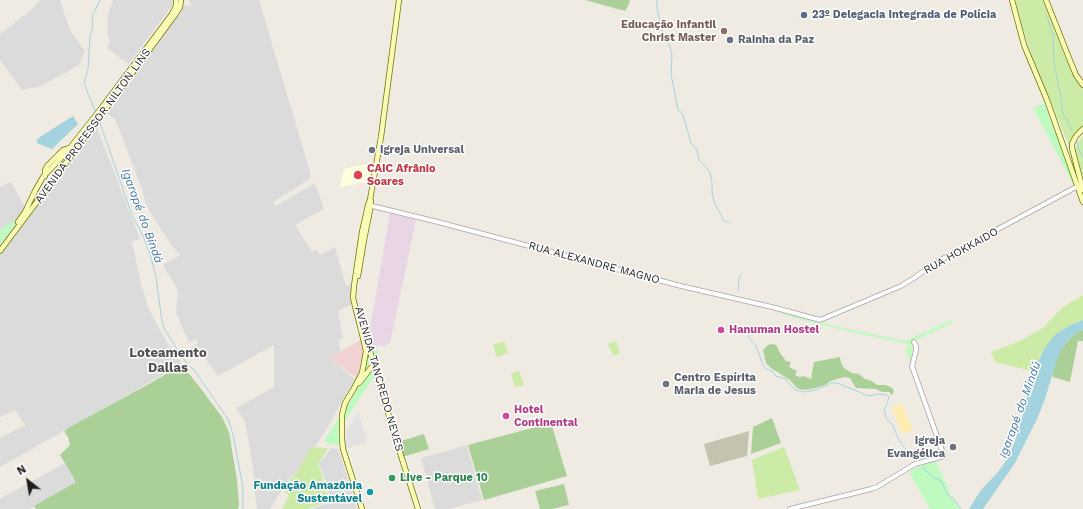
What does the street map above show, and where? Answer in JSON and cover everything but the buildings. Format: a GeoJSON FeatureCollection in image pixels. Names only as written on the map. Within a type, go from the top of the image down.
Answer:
{"type":"FeatureCollection","features":[{"type":"Feature","properties":{"kind":"main road","name":"AVENIDA PROFESSOR NILTON LINS"},"geometry":{"type":"LineString","coordinates":[[99,114],[172,14],[176,6],[176,0]]}},
{"type":"Feature","properties":{"kind":"main road","name":"AVENIDA PROFESSOR NILTON LINS"},"geometry":{"type":"LineString","coordinates":[[0,246],[25,212],[44,176],[99,114],[178,11],[181,0]]}},
{"type":"Feature","properties":{"kind":"main road","name":"AVENIDA TANCREDO NEVES"},"geometry":{"type":"LineString","coordinates":[[399,0],[382,137],[357,283],[356,298],[359,313],[418,509]]}},
{"type":"Feature","properties":{"kind":"main road"},"geometry":{"type":"LineString","coordinates":[[1012,0],[1024,45],[1047,100],[1083,202]]}},
{"type":"Feature","properties":{"kind":"main road"},"geometry":{"type":"LineString","coordinates":[[1046,0],[1076,75],[1083,85]]}},
{"type":"Feature","properties":{"kind":"main road","name":"AVENIDA PROFESSOR NILTON LINS"},"geometry":{"type":"LineString","coordinates":[[0,251],[46,190],[95,119]]}},
{"type":"Feature","properties":{"kind":"main road"},"geometry":{"type":"LineString","coordinates":[[1083,129],[1076,136],[1072,144],[1083,190]]}},
{"type":"Feature","properties":{"kind":"main road"},"geometry":{"type":"LineString","coordinates":[[44,176],[51,183]]}},
{"type":"Feature","properties":{"kind":"main road"},"geometry":{"type":"LineString","coordinates":[[38,185],[46,190]]}},
{"type":"Feature","properties":{"kind":"main road","name":"AVENIDA TANCREDO NEVES"},"geometry":{"type":"LineString","coordinates":[[353,390],[362,373],[366,351],[353,298],[358,258],[370,203]]}},
{"type":"Feature","properties":{"kind":"main road"},"geometry":{"type":"LineString","coordinates":[[362,509],[344,449],[342,439],[342,415],[345,403],[353,390],[374,364]]}},
{"type":"Feature","properties":{"kind":"street","name":"RUA HOKKAIDO"},"geometry":{"type":"LineString","coordinates":[[820,320],[901,286],[935,263],[1078,186]]}},
{"type":"Feature","properties":{"kind":"street","name":"RUA ALEXANDRE MAGNO"},"geometry":{"type":"LineString","coordinates":[[370,203],[681,286],[776,308],[820,320]]}},
{"type":"Feature","properties":{"kind":"street"},"geometry":{"type":"LineString","coordinates":[[790,509],[877,487],[915,464],[944,456],[912,367],[916,350],[914,342]]}},
{"type":"Feature","properties":{"kind":"shaded area"},"geometry":{"type":"Polygon","coordinates":[[[40,0],[60,0],[70,30],[85,51],[79,65],[41,86],[22,90],[0,60],[0,34],[31,10],[40,0]]]}},
{"type":"Feature","properties":{"kind":"shaded area"},"geometry":{"type":"Polygon","coordinates":[[[113,0],[172,0],[174,3],[129,64],[107,48],[110,42],[107,31],[108,15],[113,0]]]}},
{"type":"Feature","properties":{"kind":"shaded area"},"geometry":{"type":"Polygon","coordinates":[[[189,0],[259,0],[311,175],[309,180],[273,202],[276,206],[315,183],[324,209],[295,225],[312,252],[316,249],[320,255],[335,247],[346,286],[353,284],[352,304],[338,311],[343,338],[338,340],[341,351],[329,358],[355,379],[323,435],[298,471],[286,484],[270,509],[257,509],[253,467],[245,422],[236,408],[274,387],[274,345],[218,376],[203,355],[194,359],[189,353],[178,358],[182,364],[0,467],[0,438],[25,425],[15,410],[0,417],[0,187],[11,182],[30,216],[97,128],[140,239],[132,242],[141,284],[149,309],[166,341],[176,355],[198,343],[196,339],[189,343],[176,312],[179,292],[163,265],[180,255],[172,246],[145,202],[143,192],[115,119],[106,113],[121,94],[182,5],[192,6],[189,0]]]}},
{"type":"Feature","properties":{"kind":"shaded area","name":"CAIC Afrânio Soares"},"geometry":{"type":"Polygon","coordinates":[[[376,162],[371,181],[340,187],[344,169],[376,162]]]}},
{"type":"Feature","properties":{"kind":"shaded area"},"geometry":{"type":"Polygon","coordinates":[[[390,213],[416,220],[390,343],[385,346],[378,346],[373,345],[368,341],[390,213]]]}},
{"type":"Feature","properties":{"kind":"shaded area"},"geometry":{"type":"Polygon","coordinates":[[[362,339],[364,350],[358,379],[329,358],[362,339]]]}},
{"type":"Feature","properties":{"kind":"shaded area"},"geometry":{"type":"Polygon","coordinates":[[[357,413],[359,414],[367,442],[345,449],[346,432],[357,413]]]}},
{"type":"Feature","properties":{"kind":"shaded area"},"geometry":{"type":"Polygon","coordinates":[[[749,431],[747,456],[710,466],[704,444],[749,431]]]}},
{"type":"Feature","properties":{"kind":"shaded area"},"geometry":{"type":"Polygon","coordinates":[[[467,445],[482,500],[449,509],[435,509],[421,458],[467,445]]]}},
{"type":"Feature","properties":{"kind":"shaded area"},"geometry":{"type":"Polygon","coordinates":[[[331,448],[338,449],[348,479],[327,486],[319,464],[331,448]]]}},
{"type":"Feature","properties":{"kind":"shaded area"},"geometry":{"type":"Polygon","coordinates":[[[65,463],[76,482],[29,509],[0,509],[0,499],[65,463]]]}},
{"type":"Feature","properties":{"kind":"shaded area"},"geometry":{"type":"Polygon","coordinates":[[[348,480],[357,509],[310,509],[331,502],[327,487],[348,480]]]}},
{"type":"Feature","properties":{"kind":"green space"},"geometry":{"type":"Polygon","coordinates":[[[585,0],[630,0],[625,11],[585,0]]]}},
{"type":"Feature","properties":{"kind":"green space"},"geometry":{"type":"Polygon","coordinates":[[[1015,0],[1043,0],[1066,59],[1083,90],[1083,126],[1074,135],[1070,148],[1032,56],[1015,0]]]}},
{"type":"Feature","properties":{"kind":"green space"},"geometry":{"type":"Polygon","coordinates":[[[1044,103],[1075,185],[1074,186],[1033,108],[1044,103]]]}},
{"type":"Feature","properties":{"kind":"green space"},"geometry":{"type":"Polygon","coordinates":[[[1083,135],[1083,181],[1075,148],[1083,135]]]}},
{"type":"Feature","properties":{"kind":"green space"},"geometry":{"type":"Polygon","coordinates":[[[21,217],[0,245],[0,229],[21,217]]]}},
{"type":"Feature","properties":{"kind":"green space"},"geometry":{"type":"Polygon","coordinates":[[[1083,295],[1083,320],[1069,326],[1052,338],[1041,354],[1035,369],[1031,371],[995,362],[991,352],[1020,341],[1043,328],[1063,307],[1083,295]]]}},
{"type":"Feature","properties":{"kind":"green space"},"geometry":{"type":"Polygon","coordinates":[[[783,313],[906,341],[951,320],[953,323],[911,342],[910,344],[913,347],[910,361],[906,351],[908,344],[847,331],[783,315],[783,313]]]}},
{"type":"Feature","properties":{"kind":"green space"},"geometry":{"type":"Polygon","coordinates":[[[1083,329],[1083,341],[1078,341],[1070,382],[1053,377],[1052,374],[1057,356],[1072,336],[1083,329]]]}},
{"type":"Feature","properties":{"kind":"green space"},"geometry":{"type":"Polygon","coordinates":[[[504,341],[508,353],[497,357],[493,345],[504,341]]]}},
{"type":"Feature","properties":{"kind":"green space"},"geometry":{"type":"Polygon","coordinates":[[[616,341],[620,353],[613,356],[608,344],[616,341]]]}},
{"type":"Feature","properties":{"kind":"green space"},"geometry":{"type":"Polygon","coordinates":[[[768,345],[776,345],[786,361],[791,362],[789,367],[797,371],[795,375],[799,377],[804,376],[811,379],[814,362],[840,357],[844,368],[852,373],[859,374],[877,385],[886,385],[894,391],[892,395],[889,392],[882,392],[876,389],[856,388],[850,378],[844,377],[816,388],[806,390],[799,389],[790,380],[766,363],[763,350],[768,345]]]}},
{"type":"Feature","properties":{"kind":"green space"},"geometry":{"type":"Polygon","coordinates":[[[374,350],[379,351],[378,354],[368,364],[374,377],[338,431],[339,446],[324,442],[339,417],[342,416],[368,371],[365,366],[367,355],[374,350]]]}},
{"type":"Feature","properties":{"kind":"green space"},"geometry":{"type":"Polygon","coordinates":[[[180,366],[186,370],[202,390],[222,417],[229,432],[237,480],[238,509],[36,509],[34,506],[76,482],[60,455],[70,445],[68,437],[64,431],[180,366]]]}},
{"type":"Feature","properties":{"kind":"green space"},"geometry":{"type":"Polygon","coordinates":[[[519,371],[524,385],[515,387],[511,374],[519,371]]]}},
{"type":"Feature","properties":{"kind":"green space"},"geometry":{"type":"Polygon","coordinates":[[[772,418],[781,443],[751,454],[753,427],[772,418]]]}},
{"type":"Feature","properties":{"kind":"green space"},"geometry":{"type":"Polygon","coordinates":[[[551,423],[567,476],[484,500],[468,445],[551,423]]]}},
{"type":"Feature","properties":{"kind":"green space"},"geometry":{"type":"Polygon","coordinates":[[[424,434],[429,449],[402,457],[398,442],[424,434]]]}},
{"type":"Feature","properties":{"kind":"green space"},"geometry":{"type":"Polygon","coordinates":[[[311,447],[328,448],[318,464],[330,501],[307,509],[282,509],[289,496],[284,491],[293,476],[296,474],[311,447]]]}},
{"type":"Feature","properties":{"kind":"green space"},"geometry":{"type":"Polygon","coordinates":[[[784,447],[800,490],[758,499],[752,460],[784,447]]]}},
{"type":"Feature","properties":{"kind":"green space"},"geometry":{"type":"Polygon","coordinates":[[[935,460],[949,490],[950,496],[961,509],[930,509],[909,472],[935,460]]]}},
{"type":"Feature","properties":{"kind":"green space"},"geometry":{"type":"Polygon","coordinates":[[[564,484],[569,505],[552,509],[540,509],[535,491],[564,484]]]}},
{"type":"Feature","properties":{"kind":"sand"},"geometry":{"type":"Polygon","coordinates":[[[902,403],[913,430],[902,434],[892,408],[902,403]]]}},
{"type":"Feature","properties":{"kind":"water"},"geometry":{"type":"Polygon","coordinates":[[[73,116],[78,124],[52,149],[37,143],[37,139],[73,116]]]}},
{"type":"Feature","properties":{"kind":"water"},"geometry":{"type":"Polygon","coordinates":[[[1083,320],[1083,329],[1072,336],[1064,345],[1058,356],[1045,399],[1037,419],[1015,463],[983,509],[969,509],[981,490],[998,472],[1008,458],[1021,422],[1035,369],[1044,349],[1056,334],[1083,320]]]}},
{"type":"Feature","properties":{"kind":"waterway","name":"Igarapé do Bindá"},"geometry":{"type":"LineString","coordinates":[[96,113],[84,82],[88,70],[90,37],[93,26],[92,17],[100,0]]}},
{"type":"Feature","properties":{"kind":"waterway"},"geometry":{"type":"LineString","coordinates":[[657,0],[657,8],[662,30],[672,55],[671,74],[678,109],[683,115],[691,143],[697,150],[699,160],[710,172],[714,202],[723,220],[729,223]]}},
{"type":"Feature","properties":{"kind":"waterway"},"geometry":{"type":"LineString","coordinates":[[1047,18],[1053,35],[1054,63],[1062,103],[1062,111],[1072,130]]}},
{"type":"Feature","properties":{"kind":"waterway","name":"Igarapé do Bindá"},"geometry":{"type":"LineString","coordinates":[[100,123],[132,215],[144,238],[151,257],[156,277],[162,322],[165,330],[186,363],[194,370],[228,419],[233,434],[243,488],[243,509]]}},
{"type":"Feature","properties":{"kind":"waterway"},"geometry":{"type":"LineString","coordinates":[[1077,140],[1078,148],[1083,157]]}},
{"type":"Feature","properties":{"kind":"waterway"},"geometry":{"type":"LineString","coordinates":[[738,291],[739,278],[741,275]]}},
{"type":"Feature","properties":{"kind":"waterway"},"geometry":{"type":"LineString","coordinates":[[749,335],[748,337],[756,346],[766,369],[772,371],[776,376],[786,379],[796,390],[805,392],[816,390],[832,383],[838,383],[869,396],[878,394],[887,395],[889,397],[884,410],[886,418],[892,424],[904,447],[916,459]]}},
{"type":"Feature","properties":{"kind":"waterway"},"geometry":{"type":"LineString","coordinates":[[923,467],[932,477],[941,481],[948,495],[953,498],[961,509]]}},
{"type":"Feature","properties":{"kind":"place","name":"23º Delegacia Integrada de Polícia"},"geometry":{"type":"Point","coordinates":[804,15]}},
{"type":"Feature","properties":{"kind":"place","name":"Educação Infantil Christ Master"},"geometry":{"type":"Point","coordinates":[724,31]}},
{"type":"Feature","properties":{"kind":"place","name":"Rainha da Paz"},"geometry":{"type":"Point","coordinates":[730,40]}},
{"type":"Feature","properties":{"kind":"place","name":"Igreja Universal"},"geometry":{"type":"Point","coordinates":[372,150]}},
{"type":"Feature","properties":{"kind":"place","name":"CAIC Afrânio Soares"},"geometry":{"type":"Point","coordinates":[358,175]}},
{"type":"Feature","properties":{"kind":"place","name":"Hanuman Hostel"},"geometry":{"type":"Point","coordinates":[721,330]}},
{"type":"Feature","properties":{"kind":"place","name":"Centro Espírita Maria de Jesus"},"geometry":{"type":"Point","coordinates":[666,384]}},
{"type":"Feature","properties":{"kind":"place","name":"Hotel Continental"},"geometry":{"type":"Point","coordinates":[506,416]}},
{"type":"Feature","properties":{"kind":"place","name":"Igreja Evangélica"},"geometry":{"type":"Point","coordinates":[953,447]}},
{"type":"Feature","properties":{"kind":"place","name":"Live - Parque 10"},"geometry":{"type":"Point","coordinates":[392,478]}},
{"type":"Feature","properties":{"kind":"place","name":"Fundação Amazônia Sustentável"},"geometry":{"type":"Point","coordinates":[370,492]}},
{"type":"Feature","properties":{"kind":"district","name":"Loteamento Dallas"},"geometry":{"type":"Point","coordinates":[168,360]}},
{"type":"Feature","properties":{"kind":"water label","name":"Igarapé do Mindú"},"geometry":{"type":"Point","coordinates":[1020,410]}}]}
